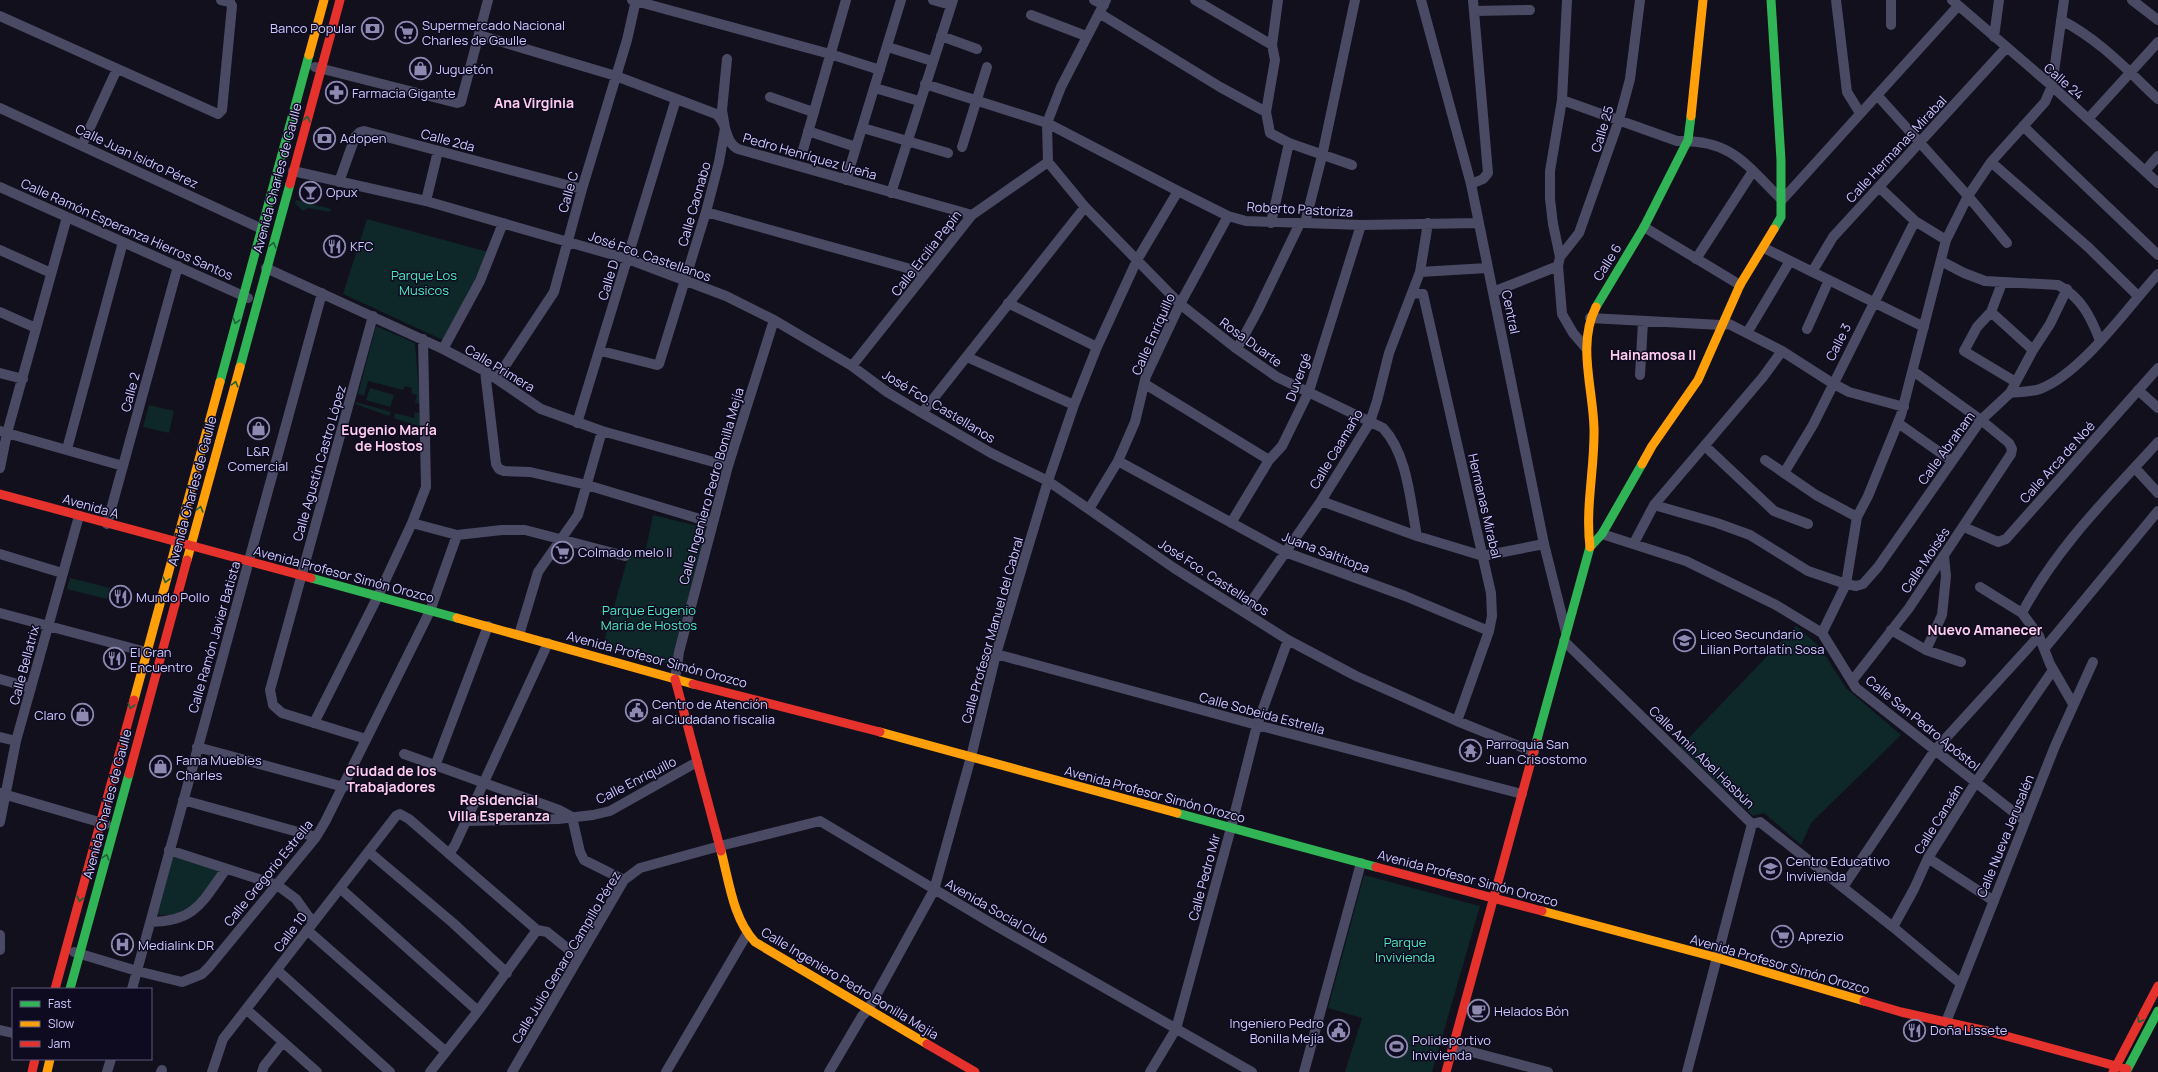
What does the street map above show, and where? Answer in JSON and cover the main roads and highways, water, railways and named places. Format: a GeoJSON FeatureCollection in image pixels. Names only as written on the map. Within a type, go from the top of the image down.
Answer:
{"type":"FeatureCollection","features":[{"type":"Feature","properties":{"kind":"main road","name":"Avenida Charles de Gaulle"},"geometry":{"type":"LineString","coordinates":[[55,988],[324,0]]}},
{"type":"Feature","properties":{"kind":"main road","name":"Avenida Charles de Gaulle"},"geometry":{"type":"LineString","coordinates":[[70,988],[340,0]]}},
{"type":"Feature","properties":{"kind":"main road","name":"Calle 6"},"geometry":{"type":"LineString","coordinates":[[1590,547],[1588,530],[1594,428],[1586,348],[1590,318],[1605,289],[1644,226],[1688,140],[1703,0]]}},
{"type":"Feature","properties":{"kind":"main road"},"geometry":{"type":"LineString","coordinates":[[1446,1072],[1590,547],[1602,534],[1652,446],[1674,418],[1698,380],[1725,324],[1740,285],[1764,248],[1781,217],[1781,153],[1771,0]]}},
{"type":"Feature","properties":{"kind":"main road","name":"Avenida A"},"geometry":{"type":"LineString","coordinates":[[0,494],[176,543]]}},
{"type":"Feature","properties":{"kind":"main road","name":"Avenida Profesor Simón Orozco"},"geometry":{"type":"LineString","coordinates":[[176,543],[378,596],[675,678],[1718,958],[1901,1012],[1991,1032],[2115,1069],[2127,1070]]}},
{"type":"Feature","properties":{"kind":"main road","name":"Calle Ingeniero Pedro Bonilla Mejía"},"geometry":{"type":"LineString","coordinates":[[675,678],[738,915],[747,934],[758,945],[975,1072]]}},
{"type":"Feature","properties":{"kind":"main road"},"geometry":{"type":"LineString","coordinates":[[2115,1069],[2158,986]]}},
{"type":"Feature","properties":{"kind":"main road"},"geometry":{"type":"LineString","coordinates":[[2127,1070],[2158,1011]]}},
{"type":"Feature","properties":{"kind":"main road"},"geometry":{"type":"LineString","coordinates":[[32,1072],[35,1060]]}},
{"type":"Feature","properties":{"kind":"main road"},"geometry":{"type":"LineString","coordinates":[[47,1072],[50,1060]]}},
{"type":"Feature","properties":{"kind":"place","name":"Banco Popular"},"geometry":{"type":"Point","coordinates":[372,28]}},
{"type":"Feature","properties":{"kind":"place","name":"Supermercado Nacional Charles de Gaulle"},"geometry":{"type":"Point","coordinates":[406,32]}},
{"type":"Feature","properties":{"kind":"place","name":"Juguetón"},"geometry":{"type":"Point","coordinates":[420,69]}},
{"type":"Feature","properties":{"kind":"place","name":"Farmacia Gigante"},"geometry":{"type":"Point","coordinates":[336,93]}},
{"type":"Feature","properties":{"kind":"place","name":"Adopen"},"geometry":{"type":"Point","coordinates":[324,138]}},
{"type":"Feature","properties":{"kind":"place","name":"Opux"},"geometry":{"type":"Point","coordinates":[310,192]}},
{"type":"Feature","properties":{"kind":"place","name":"KFC"},"geometry":{"type":"Point","coordinates":[334,246]}},
{"type":"Feature","properties":{"kind":"place","name":"L&R Comercial"},"geometry":{"type":"Point","coordinates":[258,429]}},
{"type":"Feature","properties":{"kind":"place","name":"Colmado melo II"},"geometry":{"type":"Point","coordinates":[562,552]}},
{"type":"Feature","properties":{"kind":"place","name":"Mundo Pollo"},"geometry":{"type":"Point","coordinates":[120,597]}},
{"type":"Feature","properties":{"kind":"place","name":"Liceo Secundario Lilian Portalatín Sosa"},"geometry":{"type":"Point","coordinates":[1684,641]}},
{"type":"Feature","properties":{"kind":"place","name":"El Gran Encuentro"},"geometry":{"type":"Point","coordinates":[115,659]}},
{"type":"Feature","properties":{"kind":"place","name":"Centro de Atención al Ciudadano fiscalia"},"geometry":{"type":"Point","coordinates":[636,711]}},
{"type":"Feature","properties":{"kind":"place","name":"Claro"},"geometry":{"type":"Point","coordinates":[82,715]}},
{"type":"Feature","properties":{"kind":"place","name":"Parroquia San Juan Crisostomo"},"geometry":{"type":"Point","coordinates":[1470,751]}},
{"type":"Feature","properties":{"kind":"place","name":"Fama Muebles Charles"},"geometry":{"type":"Point","coordinates":[161,767]}},
{"type":"Feature","properties":{"kind":"place","name":"Centro Educativo Invivienda"},"geometry":{"type":"Point","coordinates":[1770,868]}},
{"type":"Feature","properties":{"kind":"place","name":"Aprezio"},"geometry":{"type":"Point","coordinates":[1782,936]}},
{"type":"Feature","properties":{"kind":"place","name":"Medialink DR"},"geometry":{"type":"Point","coordinates":[122,945]}},
{"type":"Feature","properties":{"kind":"place","name":"Helados Bón"},"geometry":{"type":"Point","coordinates":[1478,1011]}},
{"type":"Feature","properties":{"kind":"place","name":"Ingeniero Pedro Bonilla Mejía"},"geometry":{"type":"Point","coordinates":[1339,1030]}},
{"type":"Feature","properties":{"kind":"place","name":"Doña Lissete"},"geometry":{"type":"Point","coordinates":[1914,1030]}},
{"type":"Feature","properties":{"kind":"place","name":"Polideportivo Invivienda"},"geometry":{"type":"Point","coordinates":[1396,1047]}},
{"type":"Feature","properties":{"kind":"district","name":"Ana Virginia"},"geometry":{"type":"Point","coordinates":[534,103]}},
{"type":"Feature","properties":{"kind":"district","name":"Hainamosa II"},"geometry":{"type":"Point","coordinates":[1653,355]}},
{"type":"Feature","properties":{"kind":"district","name":"Eugenio María de Hostos"},"geometry":{"type":"Point","coordinates":[389,438]}},
{"type":"Feature","properties":{"kind":"district","name":"Nuevo Amanecer"},"geometry":{"type":"Point","coordinates":[1985,630]}},
{"type":"Feature","properties":{"kind":"district","name":"Ciudad de los Trabajadores"},"geometry":{"type":"Point","coordinates":[391,780]}},
{"type":"Feature","properties":{"kind":"district","name":"Residencial Villa Esperanza"},"geometry":{"type":"Point","coordinates":[499,808]}},
{"type":"Feature","properties":{"kind":"park label","name":"Parque Los Musicos"},"geometry":{"type":"Point","coordinates":[424,282]}},
{"type":"Feature","properties":{"kind":"park label","name":"Parque Eugenio Maria de Hostos"},"geometry":{"type":"Point","coordinates":[649,618]}},
{"type":"Feature","properties":{"kind":"park label","name":"Parque Invivienda"},"geometry":{"type":"Point","coordinates":[1405,950]}}]}
